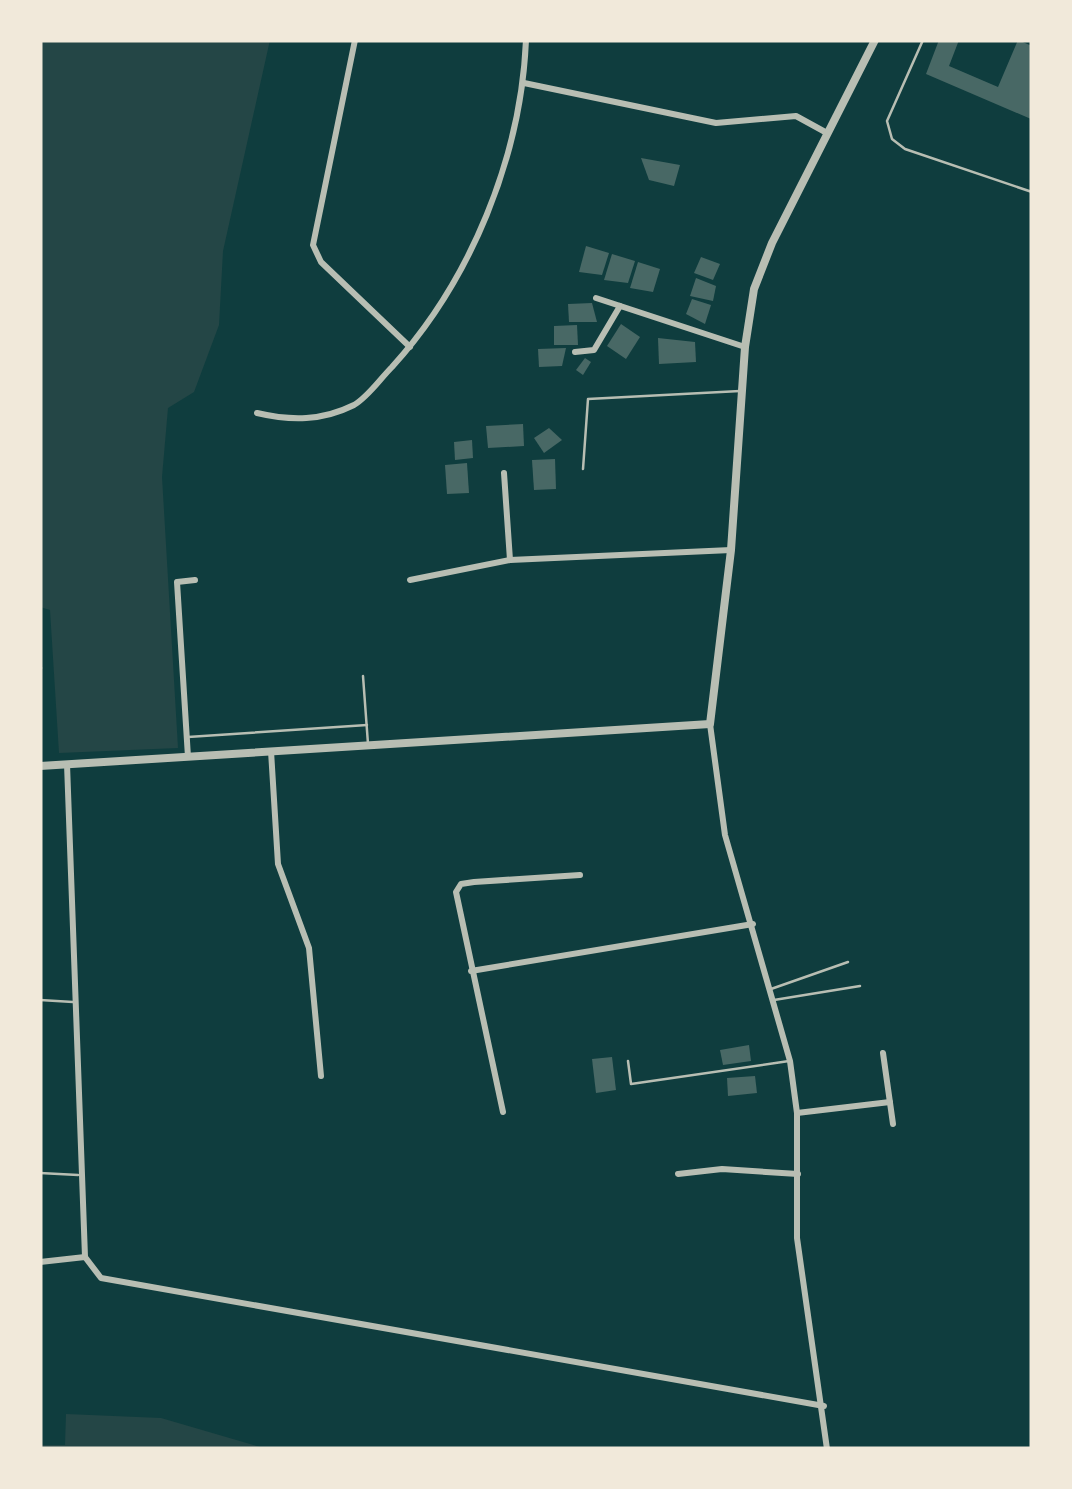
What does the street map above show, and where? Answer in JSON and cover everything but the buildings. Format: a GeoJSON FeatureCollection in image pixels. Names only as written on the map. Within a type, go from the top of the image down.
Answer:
{"type":"FeatureCollection","features":[{"type":"Feature","properties":{"kind":"street"},"geometry":{"type":"LineString","coordinates":[[355,40],[313,244],[320,262],[410,347]]}},
{"type":"Feature","properties":{"kind":"street"},"geometry":{"type":"LineString","coordinates":[[258,413],[288,420],[325,416],[358,403],[410,347],[460,273],[492,203],[524,83],[526,40]]}},
{"type":"Feature","properties":{"kind":"street"},"geometry":{"type":"LineString","coordinates":[[828,1449],[797,1238],[798,1113],[790,1061],[725,835],[710,724],[731,550],[745,347],[754,289],[772,243],[875,40]]}},
{"type":"Feature","properties":{"kind":"street"},"geometry":{"type":"LineString","coordinates":[[524,83],[716,123],[796,116],[827,133]]}},
{"type":"Feature","properties":{"kind":"street"},"geometry":{"type":"LineString","coordinates":[[596,298],[745,347]]}},
{"type":"Feature","properties":{"kind":"street"},"geometry":{"type":"LineString","coordinates":[[575,352],[594,350],[620,306]]}},
{"type":"Feature","properties":{"kind":"street"},"geometry":{"type":"LineString","coordinates":[[504,473],[510,560]]}},
{"type":"Feature","properties":{"kind":"street"},"geometry":{"type":"LineString","coordinates":[[410,580],[510,560],[731,550]]}},
{"type":"Feature","properties":{"kind":"street"},"geometry":{"type":"LineString","coordinates":[[188,756],[177,582],[195,580]]}},
{"type":"Feature","properties":{"kind":"street"},"geometry":{"type":"LineString","coordinates":[[40,766],[710,724]]}},
{"type":"Feature","properties":{"kind":"street"},"geometry":{"type":"LineString","coordinates":[[270,751],[278,864],[309,948],[320,1076]]}},
{"type":"Feature","properties":{"kind":"street"},"geometry":{"type":"LineString","coordinates":[[67,764],[85,1256],[101,1278],[824,1406]]}},
{"type":"Feature","properties":{"kind":"street"},"geometry":{"type":"LineString","coordinates":[[503,1112],[456,892],[461,884],[474,882],[580,875]]}},
{"type":"Feature","properties":{"kind":"street"},"geometry":{"type":"LineString","coordinates":[[471,971],[753,924]]}},
{"type":"Feature","properties":{"kind":"street"},"geometry":{"type":"LineString","coordinates":[[883,1052],[893,1124]]}},
{"type":"Feature","properties":{"kind":"street"},"geometry":{"type":"LineString","coordinates":[[798,1113],[890,1102]]}},
{"type":"Feature","properties":{"kind":"street"},"geometry":{"type":"LineString","coordinates":[[678,1174],[722,1170],[798,1174]]}},
{"type":"Feature","properties":{"kind":"street"},"geometry":{"type":"LineString","coordinates":[[40,1262],[85,1256]]}},
{"type":"Feature","properties":{"kind":"lane"},"geometry":{"type":"LineString","coordinates":[[923,40],[887,122],[892,138],[905,149],[1032,192]]}},
{"type":"Feature","properties":{"kind":"lane"},"geometry":{"type":"LineString","coordinates":[[584,469],[588,399],[742,391]]}},
{"type":"Feature","properties":{"kind":"lane"},"geometry":{"type":"LineString","coordinates":[[363,676],[368,746]]}},
{"type":"Feature","properties":{"kind":"lane"},"geometry":{"type":"LineString","coordinates":[[186,737],[367,725]]}},
{"type":"Feature","properties":{"kind":"lane"},"geometry":{"type":"LineString","coordinates":[[769,990],[848,962]]}},
{"type":"Feature","properties":{"kind":"lane"},"geometry":{"type":"LineString","coordinates":[[773,1000],[860,986]]}},
{"type":"Feature","properties":{"kind":"lane"},"geometry":{"type":"LineString","coordinates":[[40,1000],[77,1002]]}},
{"type":"Feature","properties":{"kind":"lane"},"geometry":{"type":"LineString","coordinates":[[628,1061],[631,1084],[790,1061]]}},
{"type":"Feature","properties":{"kind":"lane"},"geometry":{"type":"LineString","coordinates":[[40,1173],[83,1176]]}},
{"type":"Feature","properties":{"kind":"shaded area"},"geometry":{"type":"Polygon","coordinates":[[[40,40],[270,40],[223,251],[219,325],[194,392],[168,408],[162,477],[178,748],[59,753],[50,610],[40,607],[40,40]]]}},
{"type":"Feature","properties":{"kind":"shaded area"},"geometry":{"type":"Polygon","coordinates":[[[66,1414],[161,1418],[267,1449],[40,1449],[40,1445],[65,1445],[66,1414]]]}}]}
